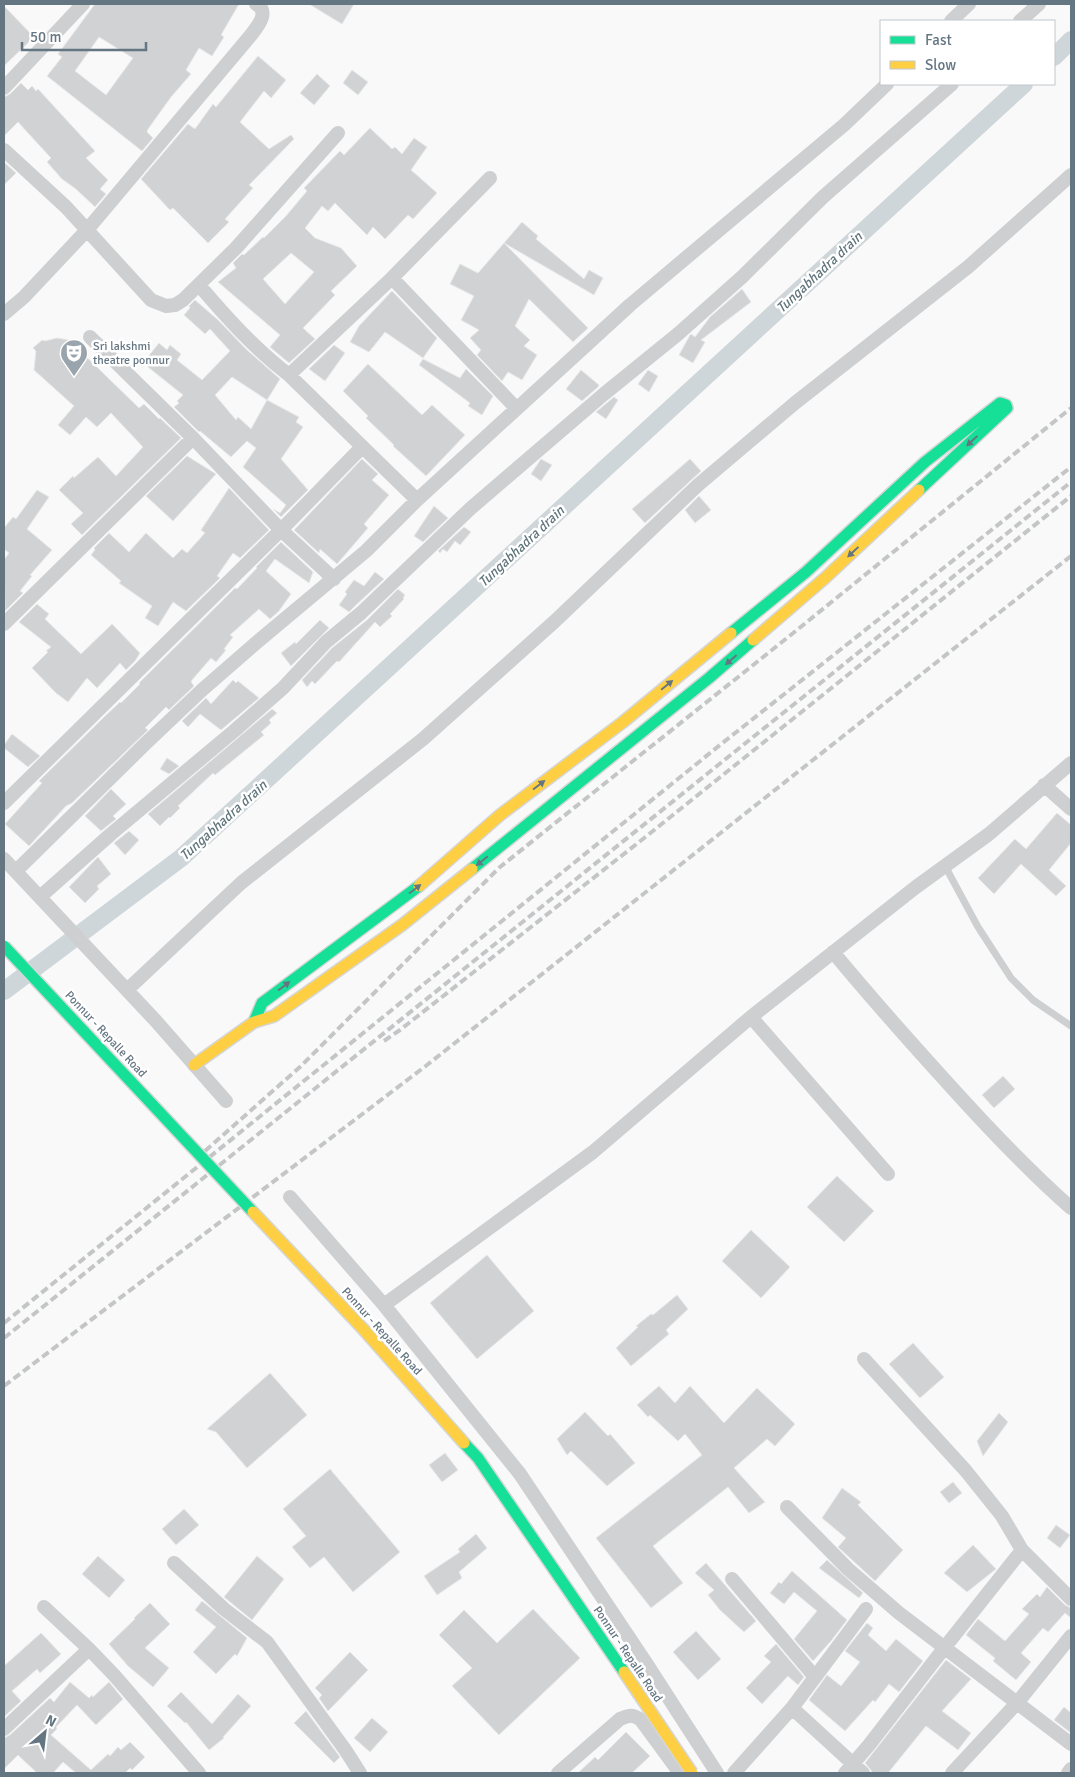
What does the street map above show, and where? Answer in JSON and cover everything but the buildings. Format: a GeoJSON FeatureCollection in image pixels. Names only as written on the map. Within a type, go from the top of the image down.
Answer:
{"type":"FeatureCollection","features":[{"type":"Feature","properties":{"kind":"street"},"geometry":{"type":"LineString","coordinates":[[4,88],[83,4]]}},
{"type":"Feature","properties":{"kind":"street"},"geometry":{"type":"LineString","coordinates":[[4,314],[24,297],[87,230],[251,35],[262,20],[263,12],[261,7],[256,4]]}},
{"type":"Feature","properties":{"kind":"street"},"geometry":{"type":"LineString","coordinates":[[952,20],[969,4]]}},
{"type":"Feature","properties":{"kind":"street"},"geometry":{"type":"LineString","coordinates":[[1021,20],[1039,4]]}},
{"type":"Feature","properties":{"kind":"street"},"geometry":{"type":"LineString","coordinates":[[16,871],[202,690],[256,642],[366,551],[516,408],[630,305],[844,125],[886,85]]}},
{"type":"Feature","properties":{"kind":"street"},"geometry":{"type":"LineString","coordinates":[[43,899],[111,834],[283,688],[326,642],[361,613],[471,508],[597,400],[678,334],[742,277],[823,197],[951,85]]}},
{"type":"Feature","properties":{"kind":"street"},"geometry":{"type":"LineString","coordinates":[[4,150],[66,207],[151,300],[166,306],[175,305],[183,300],[236,248],[338,133]]}},
{"type":"Feature","properties":{"kind":"street"},"geometry":{"type":"LineString","coordinates":[[127,990],[241,884],[423,739],[554,622],[698,485],[795,403],[968,267],[1071,175]]}},
{"type":"Feature","properties":{"kind":"street"},"geometry":{"type":"LineString","coordinates":[[289,375],[392,278],[490,178]]}},
{"type":"Feature","properties":{"kind":"street"},"geometry":{"type":"LineString","coordinates":[[392,278],[516,408]]}},
{"type":"Feature","properties":{"kind":"street"},"geometry":{"type":"LineString","coordinates":[[199,285],[262,353],[289,375],[418,500]]}},
{"type":"Feature","properties":{"kind":"street"},"geometry":{"type":"LineString","coordinates":[[90,337],[193,438],[281,530],[334,579]]}},
{"type":"Feature","properties":{"kind":"street"},"geometry":{"type":"LineString","coordinates":[[194,1064],[254,1022],[274,1016],[388,935],[709,678],[825,578],[1007,408],[1006,405],[1000,403],[925,462],[814,565],[607,734],[490,824],[423,883],[262,1003],[254,1022]]}},
{"type":"Feature","properties":{"kind":"street"},"geometry":{"type":"LineString","coordinates":[[4,624],[193,438]]}},
{"type":"Feature","properties":{"kind":"street"},"geometry":{"type":"LineString","coordinates":[[4,803],[281,530],[362,447]]}},
{"type":"Feature","properties":{"kind":"street"},"geometry":{"type":"LineString","coordinates":[[814,565],[825,578]]}},
{"type":"Feature","properties":{"kind":"street"},"geometry":{"type":"LineString","coordinates":[[607,734],[618,751]]}},
{"type":"Feature","properties":{"kind":"street"},"geometry":{"type":"LineString","coordinates":[[384,1305],[592,1152],[751,1017],[832,952],[989,834],[1071,763]]}},
{"type":"Feature","properties":{"kind":"street"},"geometry":{"type":"LineString","coordinates":[[1044,785],[1071,809]]}},
{"type":"Feature","properties":{"kind":"street"},"geometry":{"type":"LineString","coordinates":[[490,824],[503,844]]}},
{"type":"Feature","properties":{"kind":"street"},"geometry":{"type":"LineString","coordinates":[[4,858],[91,950],[226,1101]]}},
{"type":"Feature","properties":{"kind":"street"},"geometry":{"type":"LineString","coordinates":[[375,918],[388,935]]}},
{"type":"Feature","properties":{"kind":"street","name":"Ponnur - Repalle Road"},"geometry":{"type":"LineString","coordinates":[[4,946],[364,1330],[478,1458],[692,1773]]}},
{"type":"Feature","properties":{"kind":"street"},"geometry":{"type":"LineString","coordinates":[[832,952],[891,1021],[1006,1147],[1071,1208]]}},
{"type":"Feature","properties":{"kind":"street"},"geometry":{"type":"LineString","coordinates":[[751,1017],[888,1174]]}},
{"type":"Feature","properties":{"kind":"street"},"geometry":{"type":"LineString","coordinates":[[290,1197],[384,1305],[520,1474],[717,1773]]}},
{"type":"Feature","properties":{"kind":"street"},"geometry":{"type":"LineString","coordinates":[[864,1359],[966,1470],[1002,1516],[1022,1550],[1071,1599]]}},
{"type":"Feature","properties":{"kind":"street"},"geometry":{"type":"LineString","coordinates":[[787,1507],[848,1569],[899,1613],[945,1646],[1071,1744]]}},
{"type":"Feature","properties":{"kind":"street"},"geometry":{"type":"LineString","coordinates":[[792,1708],[854,1770],[945,1646],[1022,1550]]}},
{"type":"Feature","properties":{"kind":"street"},"geometry":{"type":"LineString","coordinates":[[174,1563],[224,1610],[267,1642],[360,1773]]}},
{"type":"Feature","properties":{"kind":"street"},"geometry":{"type":"LineString","coordinates":[[732,1579],[815,1677]]}},
{"type":"Feature","properties":{"kind":"street"},"geometry":{"type":"LineString","coordinates":[[44,1607],[114,1675],[199,1773]]}},
{"type":"Feature","properties":{"kind":"street"},"geometry":{"type":"LineString","coordinates":[[734,1773],[792,1708],[866,1608]]}},
{"type":"Feature","properties":{"kind":"street"},"geometry":{"type":"LineString","coordinates":[[952,1773],[1017,1703],[1071,1636]]}},
{"type":"Feature","properties":{"kind":"street"},"geometry":{"type":"LineString","coordinates":[[4,1729],[89,1649]]}},
{"type":"Feature","properties":{"kind":"street"},"geometry":{"type":"LineString","coordinates":[[558,1773],[620,1719],[634,1715],[648,1727],[681,1773]]}},
{"type":"Feature","properties":{"kind":"street"},"geometry":{"type":"LineString","coordinates":[[1068,1773],[1071,1769]]}},
{"type":"Feature","properties":{"kind":"lane"},"geometry":{"type":"LineString","coordinates":[[945,866],[978,927],[1011,978],[1033,1000],[1071,1026]]}},
{"type":"Feature","properties":{"kind":"waterway","name":"Tungabhadra drain"},"geometry":{"type":"LineString","coordinates":[[1055,56],[1071,40]]}},
{"type":"Feature","properties":{"kind":"waterway","name":"Tungabhadra drain"},"geometry":{"type":"LineString","coordinates":[[4,991],[181,858],[1023,85]]}},
{"type":"Feature","properties":{"kind":"railway"},"geometry":{"type":"LineString","coordinates":[[196,1159],[301,1066],[500,867],[1071,408]]}},
{"type":"Feature","properties":{"kind":"railway"},"geometry":{"type":"LineString","coordinates":[[4,1323],[720,745],[1071,467]]}},
{"type":"Feature","properties":{"kind":"railway"},"geometry":{"type":"LineString","coordinates":[[4,1338],[1071,482]]}},
{"type":"Feature","properties":{"kind":"railway"},"geometry":{"type":"LineString","coordinates":[[384,1041],[648,835],[1071,496]]}},
{"type":"Feature","properties":{"kind":"railway"},"geometry":{"type":"LineString","coordinates":[[4,1386],[427,1065],[1071,556]]}},
{"type":"Feature","properties":{"kind":"traffic: fast"},"geometry":{"type":"LineString","coordinates":[[731,633],[806,572],[925,462],[1000,403],[1006,405],[1007,408],[919,490]]}},
{"type":"Feature","properties":{"kind":"traffic: fast"},"geometry":{"type":"LineString","coordinates":[[472,869],[709,678],[753,640]]}},
{"type":"Feature","properties":{"kind":"traffic: fast"},"geometry":{"type":"LineString","coordinates":[[254,1022],[262,1003],[419,886]]}},
{"type":"Feature","properties":{"kind":"traffic: fast"},"geometry":{"type":"LineString","coordinates":[[4,946],[253,1212]]}},
{"type":"Feature","properties":{"kind":"traffic: fast"},"geometry":{"type":"LineString","coordinates":[[464,1443],[478,1458],[624,1672]]}},
{"type":"Feature","properties":{"kind":"traffic: slow"},"geometry":{"type":"LineString","coordinates":[[753,640],[825,578],[919,490]]}},
{"type":"Feature","properties":{"kind":"traffic: slow"},"geometry":{"type":"LineString","coordinates":[[419,886],[500,815],[623,722],[731,633]]}},
{"type":"Feature","properties":{"kind":"traffic: slow"},"geometry":{"type":"LineString","coordinates":[[194,1065],[254,1022],[274,1016],[402,925],[472,869]]}},
{"type":"Feature","properties":{"kind":"traffic: slow"},"geometry":{"type":"LineString","coordinates":[[253,1212],[364,1330],[464,1443]]}},
{"type":"Feature","properties":{"kind":"traffic: slow"},"geometry":{"type":"LineString","coordinates":[[624,1672],[692,1773]]}},
{"type":"Feature","properties":{"kind":"place","name":"Sri lakshmi theatre ponnur"},"geometry":{"type":"Point","coordinates":[74,377]}}]}
